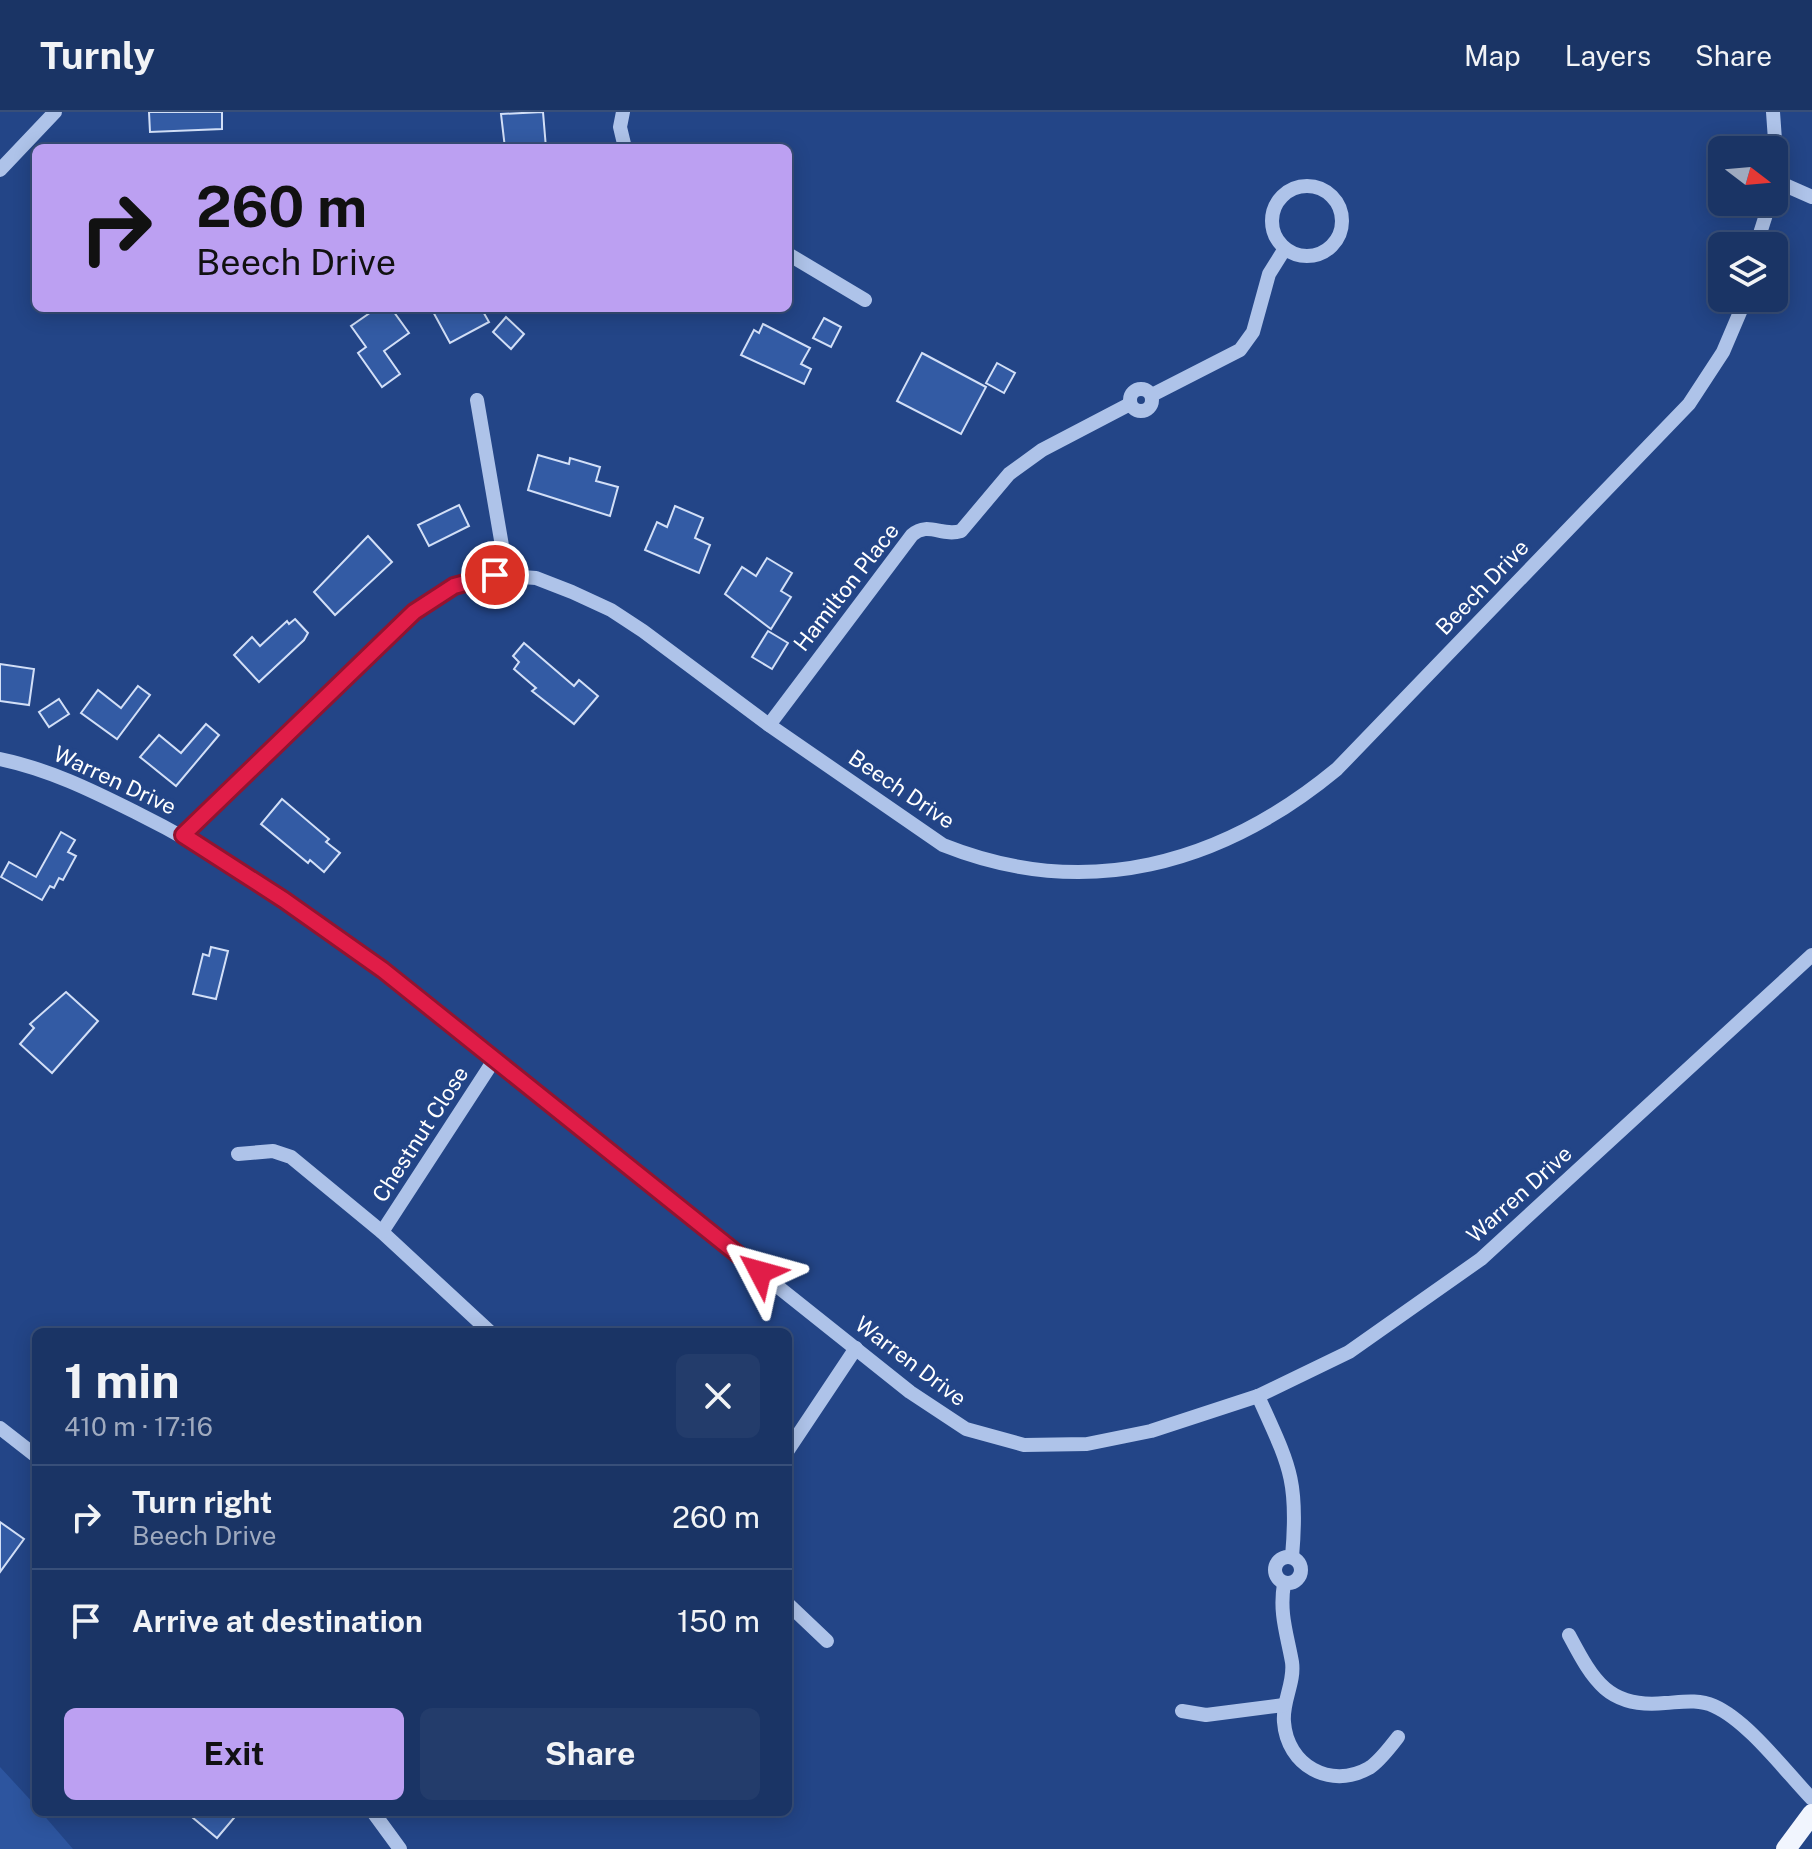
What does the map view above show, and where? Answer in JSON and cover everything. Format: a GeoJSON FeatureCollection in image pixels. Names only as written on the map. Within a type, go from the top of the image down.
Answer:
{"type":"FeatureCollection","features":[{"type":"Feature","properties":{"kind":"main road"},"geometry":{"type":"LineString","coordinates":[[1786,1849],[1812,1814]]}},
{"type":"Feature","properties":{"kind":"street"},"geometry":{"type":"LineString","coordinates":[[0,170],[55,112]]}},
{"type":"Feature","properties":{"kind":"street"},"geometry":{"type":"LineString","coordinates":[[623,112],[620,127],[624,144]]}},
{"type":"Feature","properties":{"kind":"street"},"geometry":{"type":"LineString","coordinates":[[1773,112],[1777,136]]}},
{"type":"Feature","properties":{"kind":"street"},"geometry":{"type":"LineString","coordinates":[[1318,186],[1338,201],[1343,226],[1331,248],[1308,258],[1284,250],[1271,228],[1274,204],[1293,187],[1318,186]]}},
{"type":"Feature","properties":{"kind":"street"},"geometry":{"type":"LineString","coordinates":[[1788,190],[1812,197]]}},
{"type":"Feature","properties":{"kind":"street","name":"Hamilton Place"},"geometry":{"type":"LineString","coordinates":[[769,725],[912,535],[925,528],[953,534],[961,531],[1009,474],[1042,450],[1130,404],[1137,411],[1146,410],[1152,404],[1152,395],[1240,350],[1253,332],[1269,274],[1284,250]]}},
{"type":"Feature","properties":{"kind":"street"},"geometry":{"type":"LineString","coordinates":[[792,256],[865,300]]}},
{"type":"Feature","properties":{"kind":"street","name":"Beech Drive"},"geometry":{"type":"LineString","coordinates":[[183,835],[414,612],[454,586],[495,575],[507,575],[536,578],[611,610],[769,725],[943,845],[976,858],[1050,873],[1087,874],[1173,860],[1236,836],[1302,797],[1337,769],[1689,404],[1723,352],[1740,312]]}},
{"type":"Feature","properties":{"kind":"street"},"geometry":{"type":"LineString","coordinates":[[477,400],[507,575]]}},
{"type":"Feature","properties":{"kind":"street","name":"Warren Drive"},"geometry":{"type":"LineString","coordinates":[[0,759],[28,765],[78,783],[183,835],[284,900],[371,961],[910,1392],[966,1429],[1024,1445],[1087,1444],[1151,1431],[1258,1396],[1349,1352],[1481,1259],[1812,955]]}},
{"type":"Feature","properties":{"kind":"street","name":"Chestnut Close"},"geometry":{"type":"LineString","coordinates":[[382,1232],[494,1060]]}},
{"type":"Feature","properties":{"kind":"street","name":"Chestnut Close"},"geometry":{"type":"LineString","coordinates":[[238,1154],[273,1151],[291,1157],[382,1232],[486,1328]]}},
{"type":"Feature","properties":{"kind":"street"},"geometry":{"type":"LineString","coordinates":[[792,1444],[856,1348]]}},
{"type":"Feature","properties":{"kind":"street"},"geometry":{"type":"LineString","coordinates":[[1258,1396],[1291,1469],[1297,1506],[1292,1557],[1281,1558],[1275,1566],[1276,1577],[1284,1584],[1281,1616],[1292,1675],[1284,1705],[1284,1725],[1298,1758],[1308,1770],[1322,1775],[1369,1768],[1398,1737]]}},
{"type":"Feature","properties":{"kind":"street"},"geometry":{"type":"LineString","coordinates":[[0,1428],[32,1453]]}},
{"type":"Feature","properties":{"kind":"street"},"geometry":{"type":"LineString","coordinates":[[792,1608],[827,1641]]}},
{"type":"Feature","properties":{"kind":"street"},"geometry":{"type":"LineString","coordinates":[[1569,1635],[1593,1678],[1608,1692],[1643,1705],[1697,1701],[1726,1712],[1812,1799]]}},
{"type":"Feature","properties":{"kind":"street"},"geometry":{"type":"LineString","coordinates":[[1182,1711],[1206,1715],[1284,1705]]}},
{"type":"Feature","properties":{"kind":"street"},"geometry":{"type":"LineString","coordinates":[[376,1816],[400,1849]]}},
{"type":"Feature","properties":{"kind":"shaded area"},"geometry":{"type":"Polygon","coordinates":[[[0,1767],[32,1802],[32,1816],[44,1816],[73,1849],[0,1849],[0,1767]]]}},
{"type":"Feature","properties":{"kind":"building"},"geometry":{"type":"Polygon","coordinates":[[[149,112],[222,112],[222,129],[150,132],[149,112]]]}},
{"type":"Feature","properties":{"kind":"building"},"geometry":{"type":"Polygon","coordinates":[[[543,112],[546,144],[505,144],[501,114],[543,112]]]}},
{"type":"Feature","properties":{"kind":"building"},"geometry":{"type":"Polygon","coordinates":[[[371,312],[394,312],[409,333],[384,351],[400,374],[382,387],[358,353],[366,347],[351,326],[371,312]]]}},
{"type":"Feature","properties":{"kind":"building"},"geometry":{"type":"Polygon","coordinates":[[[433,312],[483,312],[489,322],[450,343],[433,312]]]}},
{"type":"Feature","properties":{"kind":"building"},"geometry":{"type":"Polygon","coordinates":[[[506,317],[524,334],[511,349],[493,332],[506,317]]]}},
{"type":"Feature","properties":{"kind":"building"},"geometry":{"type":"Polygon","coordinates":[[[824,318],[841,327],[831,347],[813,338],[824,318]]]}},
{"type":"Feature","properties":{"kind":"building"},"geometry":{"type":"Polygon","coordinates":[[[763,324],[810,348],[801,364],[811,369],[804,384],[741,355],[754,330],[759,333],[763,324]]]}},
{"type":"Feature","properties":{"kind":"building"},"geometry":{"type":"Polygon","coordinates":[[[922,353],[986,387],[961,434],[897,401],[922,353]]]}},
{"type":"Feature","properties":{"kind":"building"},"geometry":{"type":"Polygon","coordinates":[[[997,363],[1015,373],[1004,393],[986,383],[997,363]]]}},
{"type":"Feature","properties":{"kind":"building"},"geometry":{"type":"Polygon","coordinates":[[[538,455],[569,464],[570,458],[600,467],[596,481],[618,487],[610,516],[528,490],[538,455]]]}},
{"type":"Feature","properties":{"kind":"building"},"geometry":{"type":"Polygon","coordinates":[[[459,505],[469,526],[429,546],[418,525],[459,505]]]}},
{"type":"Feature","properties":{"kind":"building"},"geometry":{"type":"Polygon","coordinates":[[[675,506],[703,518],[695,538],[710,545],[699,573],[645,550],[657,522],[667,527],[675,506]]]}},
{"type":"Feature","properties":{"kind":"building"},"geometry":{"type":"Polygon","coordinates":[[[368,536],[392,562],[335,615],[314,592],[368,536]]]}},
{"type":"Feature","properties":{"kind":"building"},"geometry":{"type":"Polygon","coordinates":[[[767,558],[792,573],[781,591],[791,597],[771,629],[725,594],[742,567],[756,576],[767,558]]]}},
{"type":"Feature","properties":{"kind":"building"},"geometry":{"type":"Polygon","coordinates":[[[295,619],[308,633],[304,640],[259,682],[234,655],[252,637],[260,646],[287,621],[289,624],[295,619]]]}},
{"type":"Feature","properties":{"kind":"building"},"geometry":{"type":"Polygon","coordinates":[[[768,631],[788,643],[772,669],[752,657],[768,631]]]}},
{"type":"Feature","properties":{"kind":"building"},"geometry":{"type":"Polygon","coordinates":[[[524,643],[574,686],[579,680],[598,696],[574,724],[532,691],[536,688],[514,669],[519,662],[513,656],[524,643]]]}},
{"type":"Feature","properties":{"kind":"building"},"geometry":{"type":"Polygon","coordinates":[[[0,664],[34,669],[29,705],[0,701],[0,664]]]}},
{"type":"Feature","properties":{"kind":"building"},"geometry":{"type":"Polygon","coordinates":[[[138,686],[150,695],[117,739],[81,713],[98,690],[121,708],[138,686]]]}},
{"type":"Feature","properties":{"kind":"building"},"geometry":{"type":"Polygon","coordinates":[[[59,699],[69,714],[49,727],[39,712],[59,699]]]}},
{"type":"Feature","properties":{"kind":"building"},"geometry":{"type":"Polygon","coordinates":[[[206,724],[219,735],[176,786],[140,757],[159,735],[181,753],[206,724]]]}},
{"type":"Feature","properties":{"kind":"building"},"geometry":{"type":"Polygon","coordinates":[[[282,799],[329,839],[326,842],[340,853],[324,872],[310,860],[308,863],[261,824],[282,799]]]}},
{"type":"Feature","properties":{"kind":"building"},"geometry":{"type":"Polygon","coordinates":[[[61,832],[75,840],[68,852],[76,856],[63,880],[59,878],[54,888],[50,886],[42,900],[1,877],[9,862],[36,877],[61,832]]]}},
{"type":"Feature","properties":{"kind":"building"},"geometry":{"type":"Polygon","coordinates":[[[211,947],[228,951],[216,999],[193,994],[203,954],[209,956],[211,947]]]}},
{"type":"Feature","properties":{"kind":"building"},"geometry":{"type":"Polygon","coordinates":[[[66,992],[98,1021],[52,1073],[20,1044],[34,1028],[30,1024],[66,992]]]}},
{"type":"Feature","properties":{"kind":"building"},"geometry":{"type":"Polygon","coordinates":[[[0,1522],[24,1539],[0,1572],[0,1522]]]}},
{"type":"Feature","properties":{"kind":"building"},"geometry":{"type":"Polygon","coordinates":[[[191,1816],[236,1816],[217,1838],[191,1816]]]}},
{"type":"Feature","properties":{"kind":"route"},"geometry":{"type":"LineString","coordinates":[[495,575],[454,586],[414,612],[183,835],[284,900],[383,970],[760,1272]]}}]}
